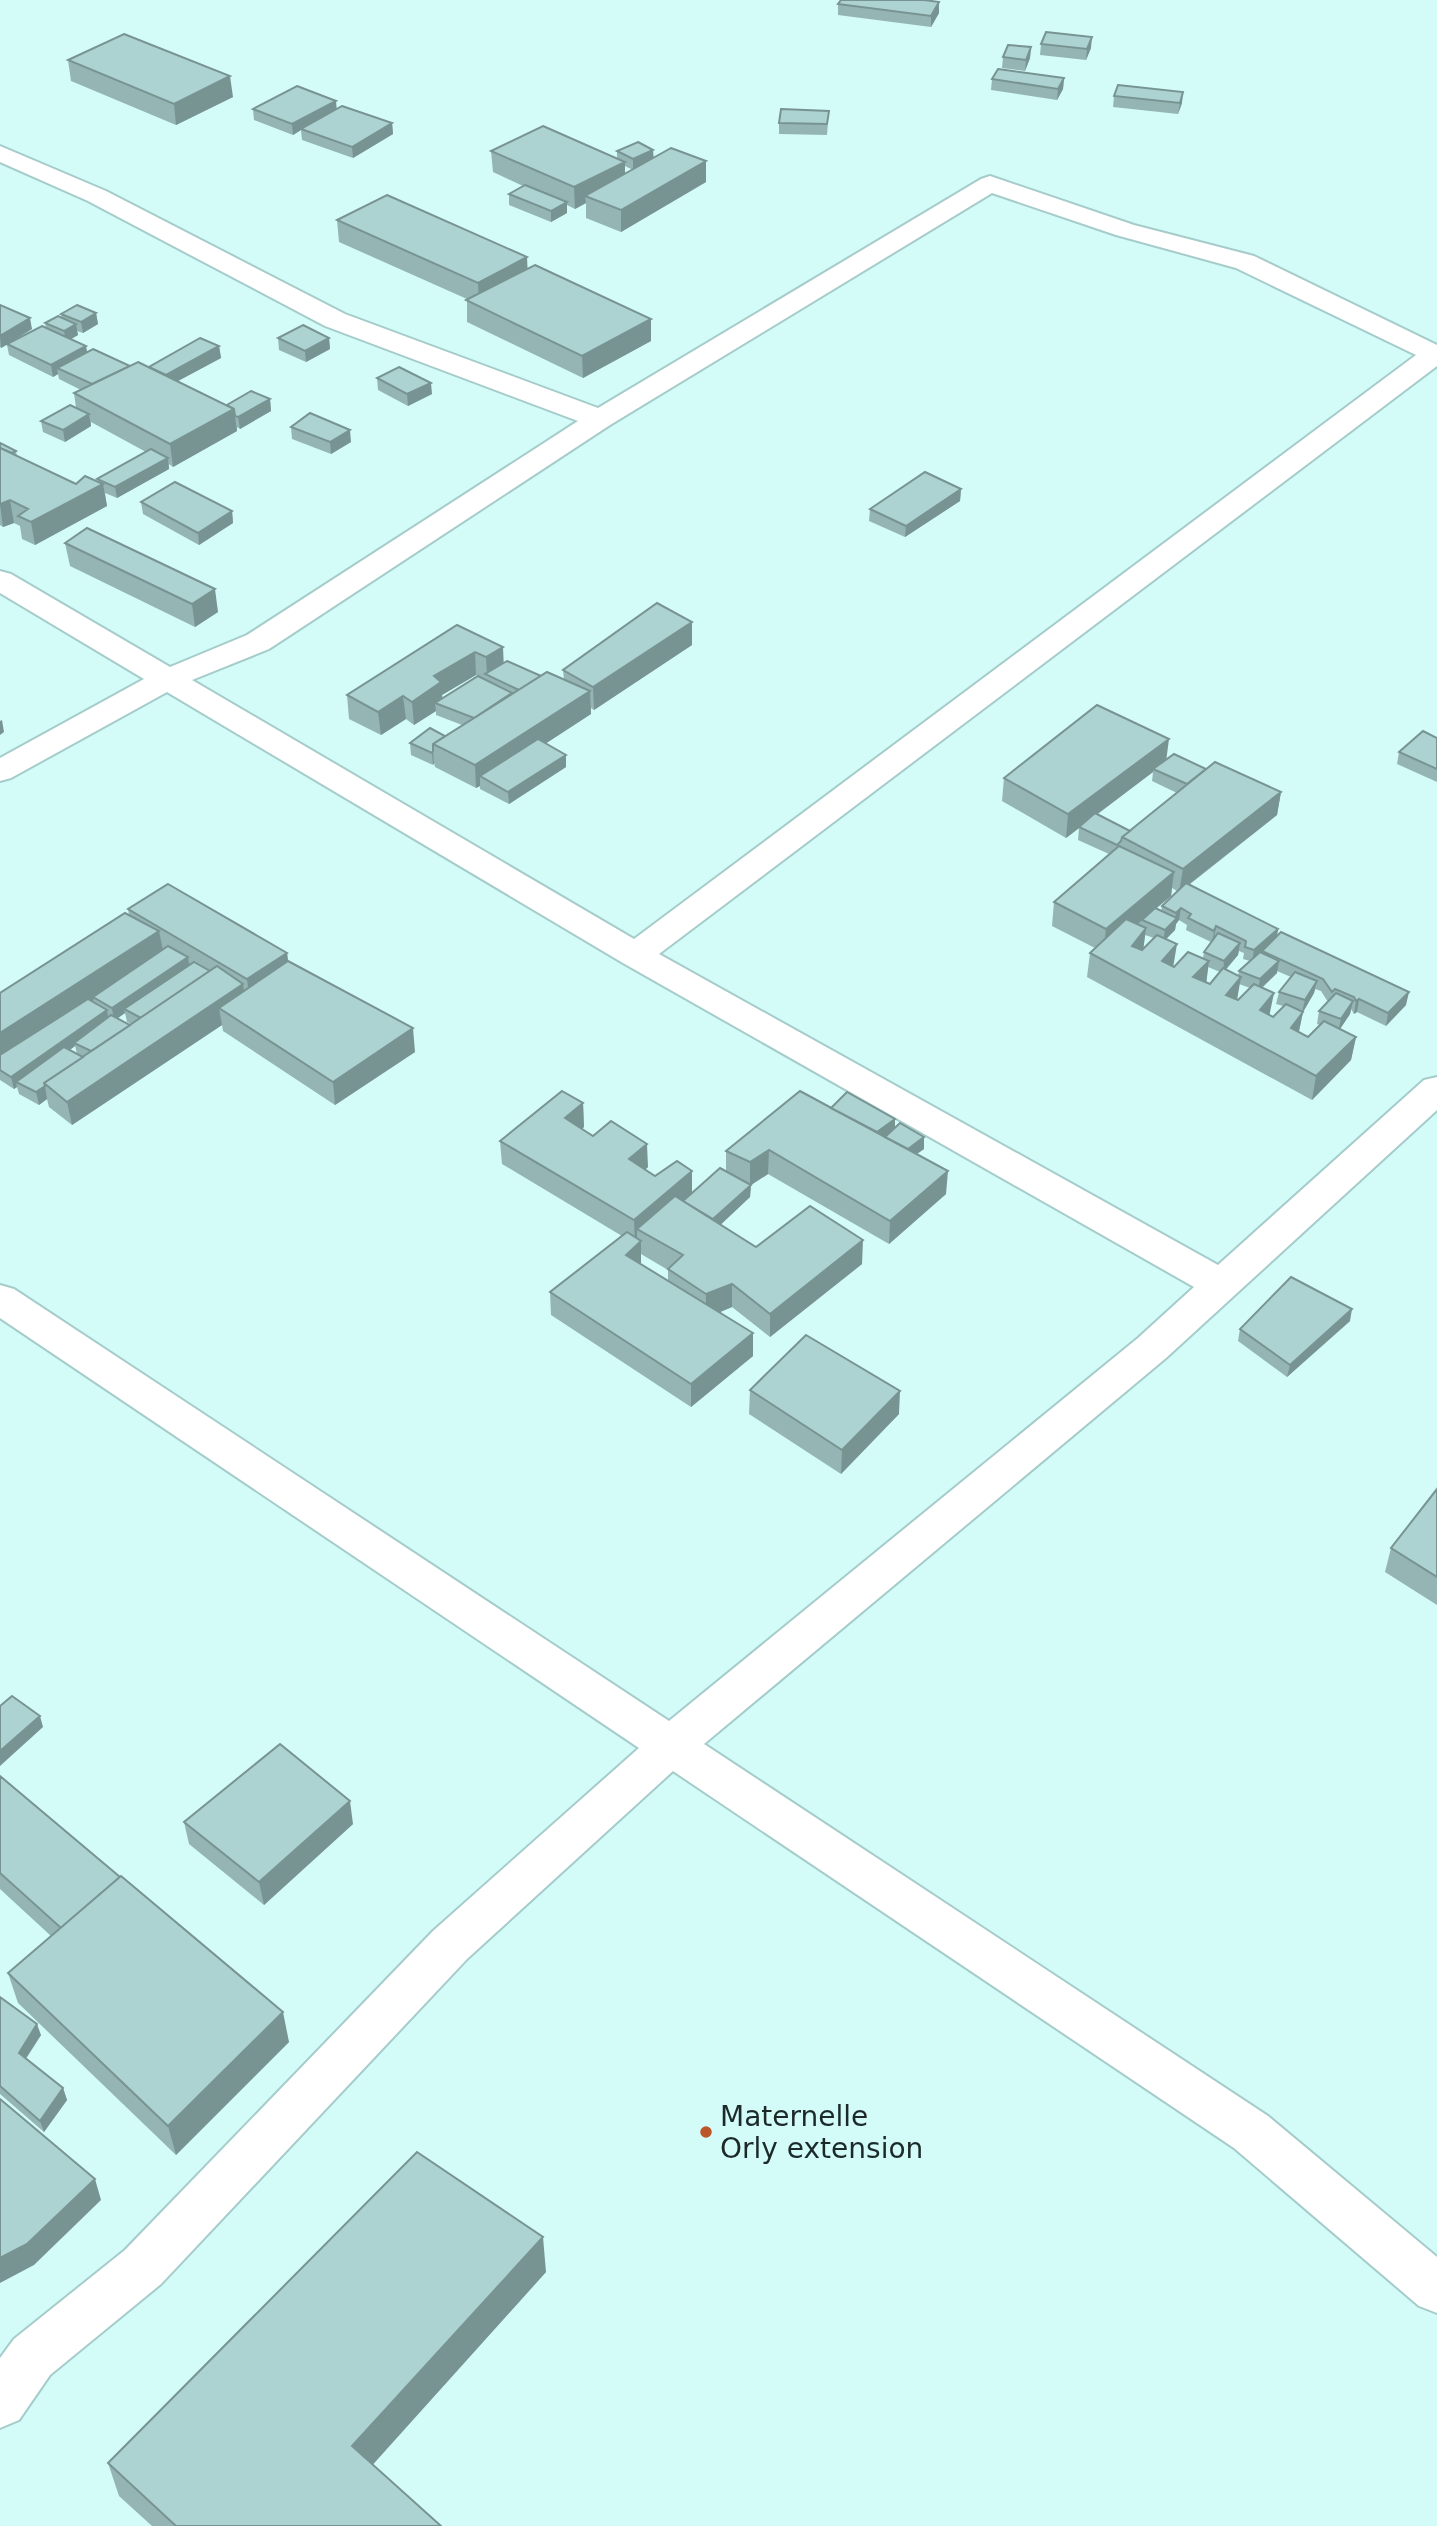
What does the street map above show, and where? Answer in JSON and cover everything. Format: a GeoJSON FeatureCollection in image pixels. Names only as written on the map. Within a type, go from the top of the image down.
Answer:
{"type":"FeatureCollection","features":[{"type":"Feature","properties":{"kind":"street"},"geometry":{"type":"LineString","coordinates":[[0,153],[97,196],[335,320],[600,419]]}},
{"type":"Feature","properties":{"kind":"street"},"geometry":{"type":"LineString","coordinates":[[0,771],[167,678],[258,642],[600,419],[990,184],[1125,230],[1245,262],[1436,355],[635,955]]}},
{"type":"Feature","properties":{"kind":"street"},"geometry":{"type":"LineString","coordinates":[[0,580],[635,955],[1220,1284]]}},
{"type":"Feature","properties":{"kind":"street"},"geometry":{"type":"LineString","coordinates":[[0,2402],[33,2357],[143,2267],[450,1945],[672,1745],[1152,1348],[1437,1089]]}},
{"type":"Feature","properties":{"kind":"street"},"geometry":{"type":"LineString","coordinates":[[0,1299],[1251,2132],[1437,2289]]}},
{"type":"Feature","properties":{"kind":"building"},"geometry":{"type":"Polygon","coordinates":[[[841,0],[939,2],[931,16],[838,4],[841,0]]]}},
{"type":"Feature","properties":{"kind":"building"},"geometry":{"type":"Polygon","coordinates":[[[1046,32],[1092,37],[1087,49],[1041,44],[1046,32]]]}},
{"type":"Feature","properties":{"kind":"building"},"geometry":{"type":"Polygon","coordinates":[[[124,34],[230,76],[174,104],[68,60],[124,34]]]}},
{"type":"Feature","properties":{"kind":"building"},"geometry":{"type":"Polygon","coordinates":[[[1008,45],[1031,47],[1026,60],[1003,57],[1008,45]]]}},
{"type":"Feature","properties":{"kind":"building"},"geometry":{"type":"Polygon","coordinates":[[[998,69],[1064,78],[1058,89],[992,79],[998,69]]]}},
{"type":"Feature","properties":{"kind":"building"},"geometry":{"type":"Polygon","coordinates":[[[1118,85],[1183,92],[1180,103],[1114,96],[1118,85]]]}},
{"type":"Feature","properties":{"kind":"building"},"geometry":{"type":"Polygon","coordinates":[[[297,86],[336,101],[292,124],[253,109],[297,86]]]}},
{"type":"Feature","properties":{"kind":"building"},"geometry":{"type":"Polygon","coordinates":[[[342,106],[392,123],[352,147],[301,129],[342,106]]]}},
{"type":"Feature","properties":{"kind":"building"},"geometry":{"type":"Polygon","coordinates":[[[781,109],[829,111],[827,124],[779,123],[781,109]]]}},
{"type":"Feature","properties":{"kind":"building"},"geometry":{"type":"Polygon","coordinates":[[[543,126],[625,162],[574,187],[491,151],[543,126]]]}},
{"type":"Feature","properties":{"kind":"building"},"geometry":{"type":"Polygon","coordinates":[[[638,142],[653,150],[633,159],[617,151],[638,142]]]}},
{"type":"Feature","properties":{"kind":"building"},"geometry":{"type":"Polygon","coordinates":[[[671,148],[706,161],[621,210],[585,196],[671,148]]]}},
{"type":"Feature","properties":{"kind":"building"},"geometry":{"type":"Polygon","coordinates":[[[525,185],[567,202],[551,211],[509,194],[525,185]]]}},
{"type":"Feature","properties":{"kind":"building"},"geometry":{"type":"Polygon","coordinates":[[[387,195],[527,257],[478,283],[337,220],[387,195]]]}},
{"type":"Feature","properties":{"kind":"building"},"geometry":{"type":"Polygon","coordinates":[[[535,265],[651,319],[582,356],[466,300],[535,265]]]}},
{"type":"Feature","properties":{"kind":"building"},"geometry":{"type":"Polygon","coordinates":[[[0,305],[30,318],[0,336],[0,305]]]}},
{"type":"Feature","properties":{"kind":"building"},"geometry":{"type":"Polygon","coordinates":[[[77,305],[96,313],[81,322],[61,314],[77,305]]]}},
{"type":"Feature","properties":{"kind":"building"},"geometry":{"type":"Polygon","coordinates":[[[58,316],[76,324],[64,331],[45,323],[58,316]]]}},
{"type":"Feature","properties":{"kind":"building"},"geometry":{"type":"Polygon","coordinates":[[[303,325],[329,338],[305,351],[278,338],[303,325]]]}},
{"type":"Feature","properties":{"kind":"building"},"geometry":{"type":"Polygon","coordinates":[[[42,326],[86,346],[51,365],[7,344],[42,326]]]}},
{"type":"Feature","properties":{"kind":"building"},"geometry":{"type":"Polygon","coordinates":[[[200,338],[219,346],[166,375],[149,367],[200,338]]]}},
{"type":"Feature","properties":{"kind":"building"},"geometry":{"type":"Polygon","coordinates":[[[93,349],[130,366],[92,384],[57,368],[93,349]]]}},
{"type":"Feature","properties":{"kind":"building"},"geometry":{"type":"Polygon","coordinates":[[[138,362],[234,409],[170,444],[74,393],[138,362]]]}},
{"type":"Feature","properties":{"kind":"building"},"geometry":{"type":"Polygon","coordinates":[[[399,367],[431,383],[407,394],[377,378],[399,367]]]}},
{"type":"Feature","properties":{"kind":"building"},"geometry":{"type":"Polygon","coordinates":[[[251,391],[270,399],[238,417],[235,416],[234,409],[227,405],[251,391]]]}},
{"type":"Feature","properties":{"kind":"building"},"geometry":{"type":"Polygon","coordinates":[[[70,405],[89,414],[63,430],[41,421],[70,405]]]}},
{"type":"Feature","properties":{"kind":"building"},"geometry":{"type":"Polygon","coordinates":[[[310,413],[350,430],[330,442],[291,427],[310,413]]]}},
{"type":"Feature","properties":{"kind":"building"},"geometry":{"type":"Polygon","coordinates":[[[0,443],[16,451],[12,453],[0,448],[0,443]]]}},
{"type":"Feature","properties":{"kind":"building"},"geometry":{"type":"Polygon","coordinates":[[[0,448],[76,484],[85,476],[103,484],[31,522],[18,516],[28,509],[10,500],[0,504],[0,448]]]}},
{"type":"Feature","properties":{"kind":"building"},"geometry":{"type":"Polygon","coordinates":[[[151,449],[168,458],[115,487],[97,479],[151,449]]]}},
{"type":"Feature","properties":{"kind":"building"},"geometry":{"type":"Polygon","coordinates":[[[925,472],[961,489],[906,526],[870,509],[925,472]]]}},
{"type":"Feature","properties":{"kind":"building"},"geometry":{"type":"Polygon","coordinates":[[[175,482],[232,511],[198,533],[141,502],[175,482]]]}},
{"type":"Feature","properties":{"kind":"building"},"geometry":{"type":"Polygon","coordinates":[[[87,528],[215,589],[192,604],[65,543],[87,528]]]}},
{"type":"Feature","properties":{"kind":"building"},"geometry":{"type":"Polygon","coordinates":[[[657,603],[692,622],[593,687],[563,670],[657,603]]]}},
{"type":"Feature","properties":{"kind":"building"},"geometry":{"type":"Polygon","coordinates":[[[457,625],[503,647],[486,657],[475,652],[434,676],[441,682],[412,702],[403,696],[378,712],[347,695],[457,625]]]}},
{"type":"Feature","properties":{"kind":"building"},"geometry":{"type":"Polygon","coordinates":[[[507,661],[541,676],[519,690],[485,674],[507,661]]]}},
{"type":"Feature","properties":{"kind":"building"},"geometry":{"type":"Polygon","coordinates":[[[547,672],[590,691],[475,765],[433,744],[547,672]]]}},
{"type":"Feature","properties":{"kind":"building"},"geometry":{"type":"Polygon","coordinates":[[[478,676],[512,693],[474,718],[435,703],[478,676]]]}},
{"type":"Feature","properties":{"kind":"building"},"geometry":{"type":"Polygon","coordinates":[[[1097,705],[1169,739],[1068,814],[1004,778],[1097,705]]]}},
{"type":"Feature","properties":{"kind":"building"},"geometry":{"type":"Polygon","coordinates":[[[430,728],[445,736],[433,744],[432,753],[410,743],[430,728]]]}},
{"type":"Feature","properties":{"kind":"building"},"geometry":{"type":"Polygon","coordinates":[[[1423,731],[1437,738],[1437,769],[1399,752],[1423,731]]]}},
{"type":"Feature","properties":{"kind":"building"},"geometry":{"type":"Polygon","coordinates":[[[538,739],[566,755],[508,792],[480,776],[538,739]]]}},
{"type":"Feature","properties":{"kind":"building"},"geometry":{"type":"Polygon","coordinates":[[[1174,754],[1206,769],[1187,784],[1153,769],[1174,754]]]}},
{"type":"Feature","properties":{"kind":"building"},"geometry":{"type":"Polygon","coordinates":[[[1215,762],[1281,792],[1183,869],[1122,837],[1215,762]]]}},
{"type":"Feature","properties":{"kind":"building"},"geometry":{"type":"Polygon","coordinates":[[[1095,813],[1130,831],[1117,845],[1079,827],[1095,813]]]}},
{"type":"Feature","properties":{"kind":"building"},"geometry":{"type":"Polygon","coordinates":[[[1119,846],[1174,872],[1106,929],[1054,902],[1119,846]]]}},
{"type":"Feature","properties":{"kind":"building"},"geometry":{"type":"Polygon","coordinates":[[[1186,883],[1278,929],[1254,950],[1245,947],[1246,941],[1216,926],[1214,931],[1188,918],[1191,914],[1181,908],[1176,913],[1162,906],[1186,883]]]}},
{"type":"Feature","properties":{"kind":"building"},"geometry":{"type":"Polygon","coordinates":[[[168,884],[287,953],[247,979],[128,909],[168,884]]]}},
{"type":"Feature","properties":{"kind":"building"},"geometry":{"type":"Polygon","coordinates":[[[1155,908],[1177,918],[1165,930],[1142,920],[1155,908]]]}},
{"type":"Feature","properties":{"kind":"building"},"geometry":{"type":"Polygon","coordinates":[[[125,913],[159,931],[0,1033],[0,993],[125,913]]]}},
{"type":"Feature","properties":{"kind":"building"},"geometry":{"type":"Polygon","coordinates":[[[1126,919],[1146,928],[1132,946],[1142,950],[1157,935],[1177,944],[1162,961],[1174,967],[1188,952],[1209,961],[1193,977],[1210,984],[1223,968],[1241,977],[1226,995],[1238,1000],[1254,984],[1274,993],[1260,1010],[1273,1017],[1286,1004],[1303,1012],[1291,1028],[1308,1037],[1324,1021],[1356,1037],[1316,1076],[1090,953],[1126,919]]]}},
{"type":"Feature","properties":{"kind":"building"},"geometry":{"type":"Polygon","coordinates":[[[1281,932],[1409,992],[1388,1013],[1359,999],[1356,1001],[1354,997],[1335,989],[1332,992],[1323,979],[1262,951],[1281,932]]]}},
{"type":"Feature","properties":{"kind":"building"},"geometry":{"type":"Polygon","coordinates":[[[1218,933],[1240,943],[1224,961],[1204,952],[1218,933]]]}},
{"type":"Feature","properties":{"kind":"building"},"geometry":{"type":"Polygon","coordinates":[[[168,946],[188,957],[112,1008],[93,997],[168,946]]]}},
{"type":"Feature","properties":{"kind":"building"},"geometry":{"type":"Polygon","coordinates":[[[1260,952],[1279,961],[1260,979],[1239,971],[1260,952]]]}},
{"type":"Feature","properties":{"kind":"building"},"geometry":{"type":"Polygon","coordinates":[[[288,961],[413,1028],[333,1082],[219,1008],[288,961]]]}},
{"type":"Feature","properties":{"kind":"building"},"geometry":{"type":"Polygon","coordinates":[[[194,962],[210,971],[141,1018],[124,1009],[194,962]]]}},
{"type":"Feature","properties":{"kind":"building"},"geometry":{"type":"Polygon","coordinates":[[[217,966],[243,984],[67,1102],[44,1083],[217,966]]]}},
{"type":"Feature","properties":{"kind":"building"},"geometry":{"type":"Polygon","coordinates":[[[1295,972],[1317,981],[1305,1000],[1279,992],[1295,972]]]}},
{"type":"Feature","properties":{"kind":"building"},"geometry":{"type":"Polygon","coordinates":[[[1336,993],[1353,1001],[1341,1019],[1319,1011],[1336,993]]]}},
{"type":"Feature","properties":{"kind":"building"},"geometry":{"type":"Polygon","coordinates":[[[88,999],[107,1010],[11,1077],[0,1070],[0,1055],[88,999]]]}},
{"type":"Feature","properties":{"kind":"building"},"geometry":{"type":"Polygon","coordinates":[[[111,1015],[130,1025],[91,1051],[74,1043],[111,1015]]]}},
{"type":"Feature","properties":{"kind":"building"},"geometry":{"type":"Polygon","coordinates":[[[64,1047],[83,1057],[44,1083],[45,1086],[36,1092],[16,1082],[64,1047]]]}},
{"type":"Feature","properties":{"kind":"building"},"geometry":{"type":"Polygon","coordinates":[[[562,1091],[583,1103],[565,1118],[593,1136],[611,1121],[647,1144],[629,1159],[655,1176],[677,1161],[692,1171],[634,1220],[500,1141],[562,1091]]]}},
{"type":"Feature","properties":{"kind":"building"},"geometry":{"type":"Polygon","coordinates":[[[800,1091],[948,1171],[890,1221],[769,1150],[750,1162],[726,1151],[800,1091]]]}},
{"type":"Feature","properties":{"kind":"building"},"geometry":{"type":"Polygon","coordinates":[[[847,1092],[895,1119],[877,1132],[831,1108],[847,1092]]]}},
{"type":"Feature","properties":{"kind":"building"},"geometry":{"type":"Polygon","coordinates":[[[900,1123],[924,1137],[908,1149],[885,1137],[900,1123]]]}},
{"type":"Feature","properties":{"kind":"building"},"geometry":{"type":"Polygon","coordinates":[[[720,1168],[751,1185],[713,1219],[683,1201],[720,1168]]]}},
{"type":"Feature","properties":{"kind":"building"},"geometry":{"type":"Polygon","coordinates":[[[675,1196],[756,1247],[810,1206],[863,1240],[770,1314],[732,1284],[706,1294],[668,1269],[683,1255],[637,1229],[675,1196]]]}},
{"type":"Feature","properties":{"kind":"building"},"geometry":{"type":"Polygon","coordinates":[[[627,1232],[641,1241],[626,1255],[753,1333],[691,1384],[550,1292],[627,1232]]]}},
{"type":"Feature","properties":{"kind":"building"},"geometry":{"type":"Polygon","coordinates":[[[1291,1277],[1352,1309],[1290,1365],[1240,1329],[1291,1277]]]}},
{"type":"Feature","properties":{"kind":"building"},"geometry":{"type":"Polygon","coordinates":[[[806,1335],[900,1391],[842,1450],[750,1390],[806,1335]]]}},
{"type":"Feature","properties":{"kind":"building"},"geometry":{"type":"Polygon","coordinates":[[[1437,1489],[1437,1577],[1391,1548],[1437,1489]]]}},
{"type":"Feature","properties":{"kind":"building"},"geometry":{"type":"Polygon","coordinates":[[[12,1696],[40,1716],[0,1751],[0,1706],[12,1696]]]}},
{"type":"Feature","properties":{"kind":"building"},"geometry":{"type":"Polygon","coordinates":[[[280,1744],[350,1801],[259,1882],[184,1822],[280,1744]]]}},
{"type":"Feature","properties":{"kind":"building"},"geometry":{"type":"Polygon","coordinates":[[[0,1776],[120,1877],[61,1928],[0,1873],[0,1776]]]}},
{"type":"Feature","properties":{"kind":"building"},"geometry":{"type":"Polygon","coordinates":[[[121,1876],[283,2012],[168,2126],[8,1973],[121,1876]]]}},
{"type":"Feature","properties":{"kind":"building"},"geometry":{"type":"Polygon","coordinates":[[[0,1997],[37,2024],[19,2053],[63,2088],[40,2121],[0,2086],[0,1997]]]}},
{"type":"Feature","properties":{"kind":"building"},"geometry":{"type":"Polygon","coordinates":[[[0,2099],[95,2179],[27,2244],[0,2258],[0,2099]]]}},
{"type":"Feature","properties":{"kind":"building"},"geometry":{"type":"Polygon","coordinates":[[[417,2152],[543,2237],[352,2446],[441,2526],[176,2526],[108,2463],[417,2152]]]}},
{"type":"Feature","properties":{"kind":"place","name":"Maternelle Orly extension"},"geometry":{"type":"Point","coordinates":[706,2132]}}]}
